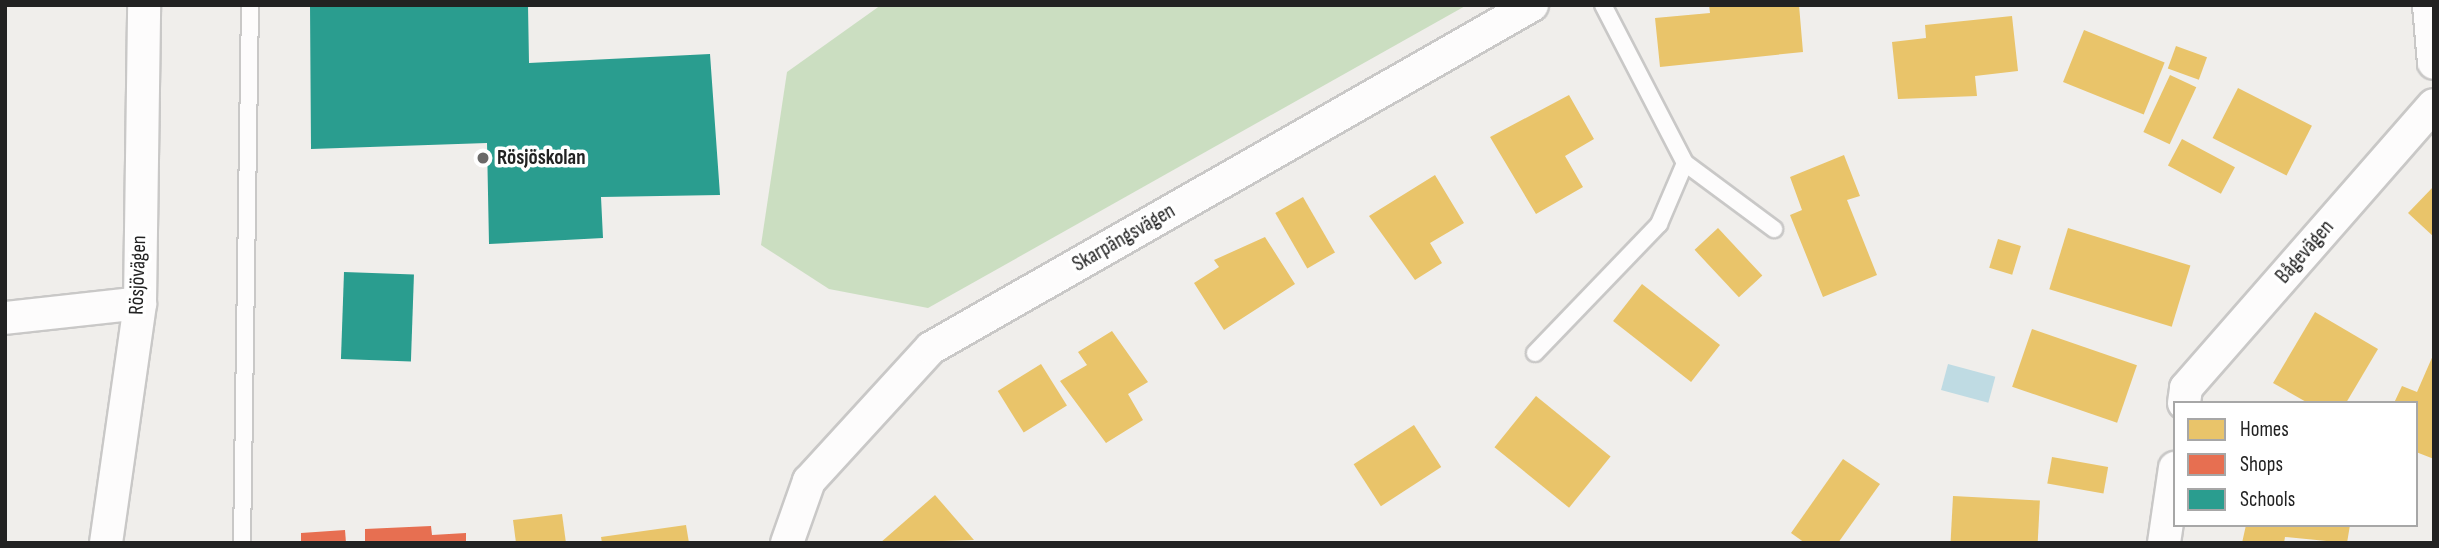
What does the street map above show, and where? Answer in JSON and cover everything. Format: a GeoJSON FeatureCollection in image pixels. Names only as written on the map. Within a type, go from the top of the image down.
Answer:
{"type":"FeatureCollection","features":[{"type":"Feature","properties":{"kind":"street","name":"Rösjövägen"},"geometry":{"type":"LineString","coordinates":[[106,543],[139,303],[144,5]]}},
{"type":"Feature","properties":{"kind":"street","name":"Skarpängsvägen"},"geometry":{"type":"LineString","coordinates":[[787,543],[809,481],[931,348],[1532,5]]}},
{"type":"Feature","properties":{"kind":"street"},"geometry":{"type":"LineString","coordinates":[[2429,5],[2434,63]]}},
{"type":"Feature","properties":{"kind":"street","name":"Bågevägen"},"geometry":{"type":"LineString","coordinates":[[2184,401],[2186,388],[2434,105]]}},
{"type":"Feature","properties":{"kind":"street"},"geometry":{"type":"LineString","coordinates":[[5,318],[139,303]]}},
{"type":"Feature","properties":{"kind":"street"},"geometry":{"type":"LineString","coordinates":[[2164,543],[2173,482]]}},
{"type":"Feature","properties":{"kind":"lane"},"geometry":{"type":"LineString","coordinates":[[242,543],[250,5]]}},
{"type":"Feature","properties":{"kind":"lane"},"geometry":{"type":"LineString","coordinates":[[1603,5],[1685,163],[1774,229]]}},
{"type":"Feature","properties":{"kind":"lane"},"geometry":{"type":"LineString","coordinates":[[1535,353],[1659,224],[1685,163]]}},
{"type":"Feature","properties":{"kind":"green space"},"geometry":{"type":"Polygon","coordinates":[[[881,5],[1467,5],[928,308],[829,289],[761,245],[787,72],[881,5]]]}},
{"type":"Feature","properties":{"kind":"water"},"geometry":{"type":"Polygon","coordinates":[[[1948,364],[1995,377],[1988,403],[1941,390],[1948,364]]]}},
{"type":"Feature","properties":{"kind":"building: Homes"},"geometry":{"type":"Polygon","coordinates":[[[1709,5],[1799,5],[1803,52],[1660,67],[1655,18],[1710,13],[1709,5]]]}},
{"type":"Feature","properties":{"kind":"building: Homes"},"geometry":{"type":"Polygon","coordinates":[[[2012,16],[2018,71],[1975,76],[1977,96],[1898,99],[1892,42],[1926,38],[1925,25],[2012,16]]]}},
{"type":"Feature","properties":{"kind":"building: Homes"},"geometry":{"type":"Polygon","coordinates":[[[2084,30],[2165,63],[2144,115],[2063,82],[2084,30]]]}},
{"type":"Feature","properties":{"kind":"building: Homes"},"geometry":{"type":"Polygon","coordinates":[[[2176,46],[2207,57],[2199,80],[2168,69],[2176,46]]]}},
{"type":"Feature","properties":{"kind":"building: Homes"},"geometry":{"type":"Polygon","coordinates":[[[2170,75],[2196,87],[2170,144],[2143,132],[2170,75]]]}},
{"type":"Feature","properties":{"kind":"building: Homes"},"geometry":{"type":"Polygon","coordinates":[[[2238,88],[2312,126],[2287,176],[2213,138],[2238,88]]]}},
{"type":"Feature","properties":{"kind":"building: Homes"},"geometry":{"type":"Polygon","coordinates":[[[1569,95],[1594,139],[1565,156],[1583,187],[1536,214],[1490,137],[1569,95]]]}},
{"type":"Feature","properties":{"kind":"building: Homes"},"geometry":{"type":"Polygon","coordinates":[[[2182,139],[2235,167],[2221,194],[2168,165],[2182,139]]]}},
{"type":"Feature","properties":{"kind":"building: Homes"},"geometry":{"type":"Polygon","coordinates":[[[1844,155],[1860,196],[1847,200],[1877,275],[1823,297],[1790,215],[1802,210],[1790,177],[1844,155]]]}},
{"type":"Feature","properties":{"kind":"building: Homes"},"geometry":{"type":"Polygon","coordinates":[[[1435,175],[1464,223],[1430,243],[1442,263],[1415,280],[1369,216],[1435,175]]]}},
{"type":"Feature","properties":{"kind":"building: Homes"},"geometry":{"type":"Polygon","coordinates":[[[2434,186],[2434,237],[2408,213],[2434,186]]]}},
{"type":"Feature","properties":{"kind":"building: Homes"},"geometry":{"type":"Polygon","coordinates":[[[1303,197],[1335,252],[1307,268],[1275,213],[1303,197]]]}},
{"type":"Feature","properties":{"kind":"building: Homes"},"geometry":{"type":"Polygon","coordinates":[[[1718,228],[1762,276],[1739,297],[1695,250],[1718,228]]]}},
{"type":"Feature","properties":{"kind":"building: Homes"},"geometry":{"type":"Polygon","coordinates":[[[2068,228],[2190,265],[2172,327],[2049,289],[2068,228]]]}},
{"type":"Feature","properties":{"kind":"building: Homes"},"geometry":{"type":"Polygon","coordinates":[[[1265,237],[1295,284],[1224,330],[1194,283],[1219,267],[1214,260],[1265,237]]]}},
{"type":"Feature","properties":{"kind":"building: Homes"},"geometry":{"type":"Polygon","coordinates":[[[1998,239],[2021,246],[2012,275],[1989,268],[1998,239]]]}},
{"type":"Feature","properties":{"kind":"building: Homes"},"geometry":{"type":"Polygon","coordinates":[[[1642,284],[1720,345],[1691,382],[1613,321],[1642,284]]]}},
{"type":"Feature","properties":{"kind":"building: Homes"},"geometry":{"type":"Polygon","coordinates":[[[2315,312],[2378,349],[2347,401],[2304,401],[2273,383],[2315,312]]]}},
{"type":"Feature","properties":{"kind":"building: Homes"},"geometry":{"type":"Polygon","coordinates":[[[2032,329],[2137,365],[2117,423],[2012,387],[2032,329]]]}},
{"type":"Feature","properties":{"kind":"building: Homes"},"geometry":{"type":"Polygon","coordinates":[[[1112,331],[1148,382],[1128,394],[1143,420],[1106,443],[1060,381],[1087,365],[1078,352],[1112,331]]]}},
{"type":"Feature","properties":{"kind":"building: Homes"},"geometry":{"type":"Polygon","coordinates":[[[2434,353],[2434,459],[2418,453],[2418,401],[2395,401],[2402,386],[2417,392],[2434,353]]]}},
{"type":"Feature","properties":{"kind":"building: Homes"},"geometry":{"type":"Polygon","coordinates":[[[1041,364],[1067,406],[1024,433],[998,391],[1041,364]]]}},
{"type":"Feature","properties":{"kind":"building: Homes"},"geometry":{"type":"Polygon","coordinates":[[[1536,396],[1611,456],[1569,508],[1494,447],[1536,396]]]}},
{"type":"Feature","properties":{"kind":"building: Homes"},"geometry":{"type":"Polygon","coordinates":[[[1414,425],[1441,467],[1381,506],[1354,464],[1414,425]]]}},
{"type":"Feature","properties":{"kind":"building: Homes"},"geometry":{"type":"Polygon","coordinates":[[[2052,457],[2108,467],[2103,493],[2047,484],[2052,457]]]}},
{"type":"Feature","properties":{"kind":"building: Homes"},"geometry":{"type":"Polygon","coordinates":[[[1843,459],[1880,484],[1838,543],[1805,543],[1791,533],[1843,459]]]}},
{"type":"Feature","properties":{"kind":"building: Homes"},"geometry":{"type":"Polygon","coordinates":[[[935,495],[974,540],[880,543],[935,495]]]}},
{"type":"Feature","properties":{"kind":"building: Homes"},"geometry":{"type":"Polygon","coordinates":[[[1953,496],[2040,501],[2038,543],[1951,541],[1953,496]]]}},
{"type":"Feature","properties":{"kind":"building: Homes"},"geometry":{"type":"Polygon","coordinates":[[[562,514],[566,543],[516,543],[513,520],[562,514]]]}},
{"type":"Feature","properties":{"kind":"building: Homes"},"geometry":{"type":"Polygon","coordinates":[[[686,525],[689,543],[602,543],[601,537],[686,525]]]}},
{"type":"Feature","properties":{"kind":"building: Homes"},"geometry":{"type":"Polygon","coordinates":[[[2246,527],[2350,527],[2347,543],[2285,537],[2284,543],[2242,543],[2246,527]]]}},
{"type":"Feature","properties":{"kind":"building: Shops"},"geometry":{"type":"Polygon","coordinates":[[[431,526],[432,535],[466,533],[466,543],[365,543],[365,529],[431,526]]]}},
{"type":"Feature","properties":{"kind":"building: Shops"},"geometry":{"type":"Polygon","coordinates":[[[345,530],[346,543],[301,543],[301,533],[345,530]]]}},
{"type":"Feature","properties":{"kind":"building: Schools"},"geometry":{"type":"Polygon","coordinates":[[[310,5],[528,5],[529,63],[710,54],[720,195],[601,197],[603,238],[489,244],[487,143],[311,149],[310,5]]]}},
{"type":"Feature","properties":{"kind":"building: Schools"},"geometry":{"type":"Polygon","coordinates":[[[344,272],[414,274],[411,361],[341,359],[344,272]]]}},
{"type":"Feature","properties":{"kind":"place","name":"Rösjöskolan"},"geometry":{"type":"Point","coordinates":[483,158]}}]}
